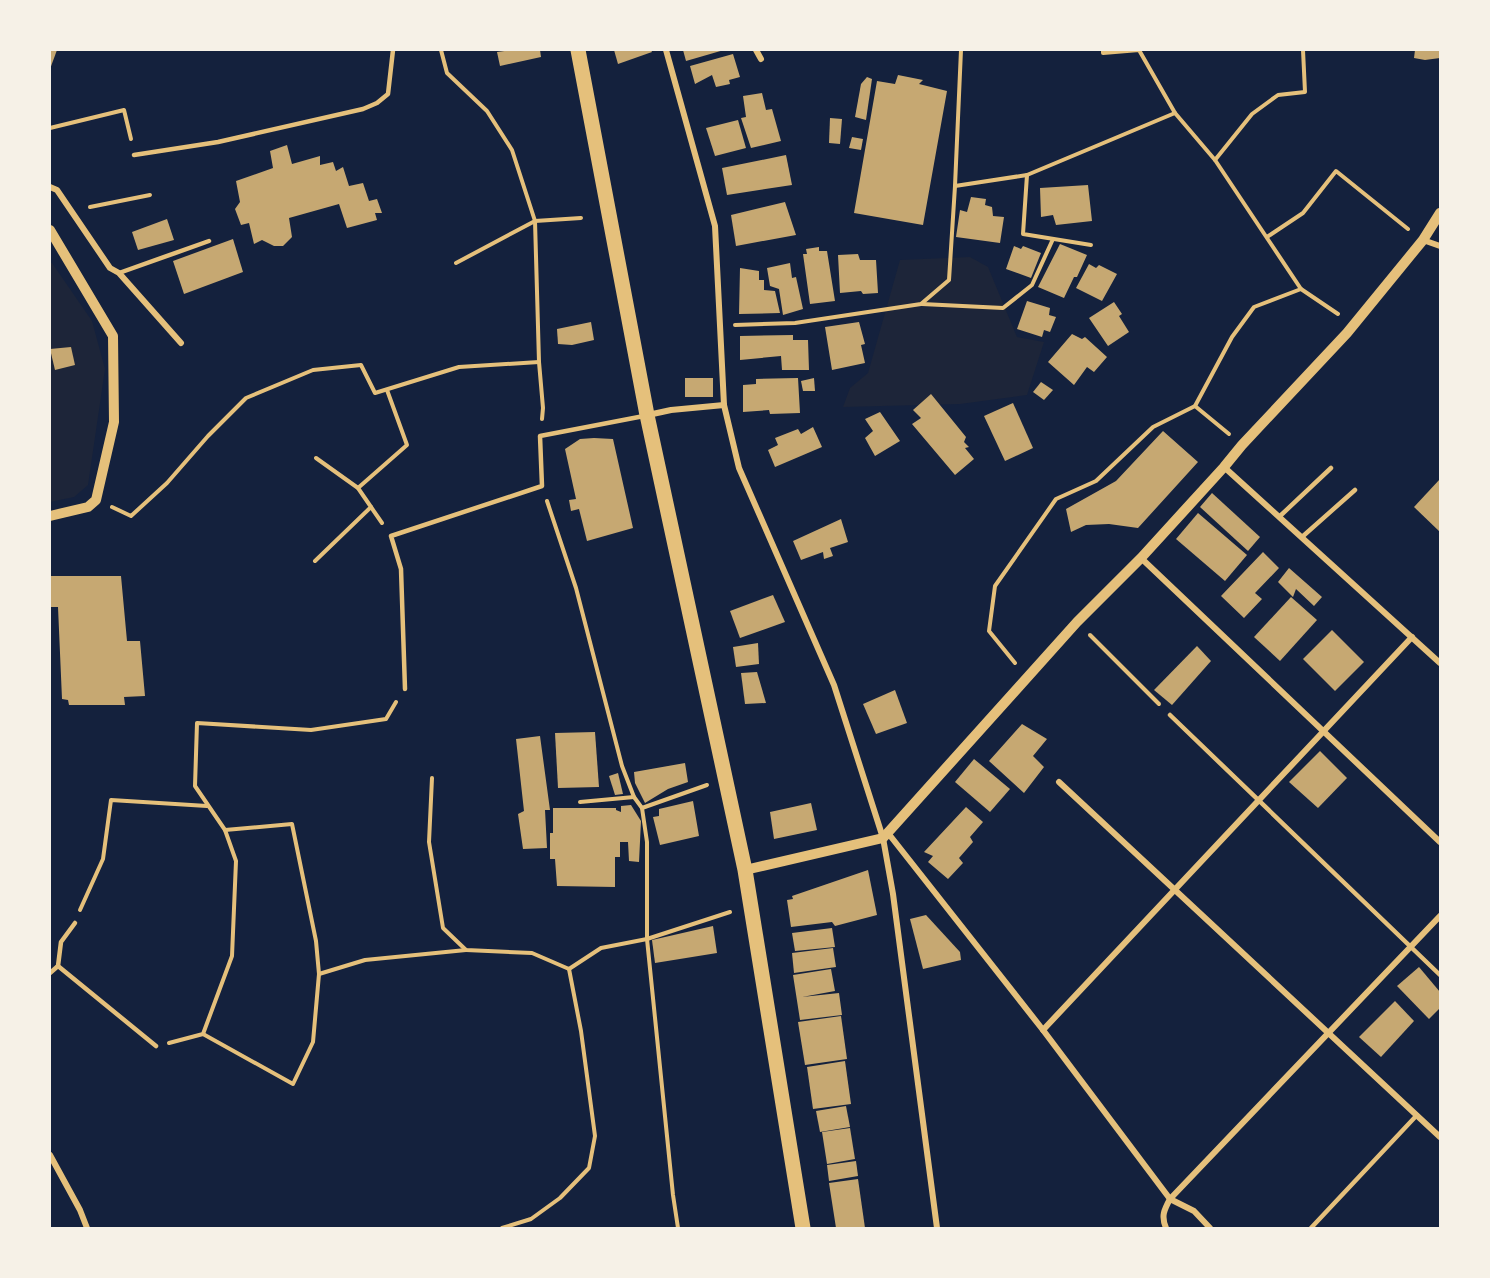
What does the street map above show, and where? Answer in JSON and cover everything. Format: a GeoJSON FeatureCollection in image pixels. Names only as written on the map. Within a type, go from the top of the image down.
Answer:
{"type":"FeatureCollection","features":[{"type":"Feature","properties":{"kind":"main road"},"geometry":{"type":"LineString","coordinates":[[578,50],[647,415],[745,870],[803,1228]]}},
{"type":"Feature","properties":{"kind":"street"},"geometry":{"type":"LineString","coordinates":[[666,50],[716,226],[724,405],[739,468],[834,685],[886,836],[937,1228]]}},
{"type":"Feature","properties":{"kind":"street"},"geometry":{"type":"LineString","coordinates":[[756,50],[760,59]]}},
{"type":"Feature","properties":{"kind":"street"},"geometry":{"type":"LineString","coordinates":[[50,187],[57,190],[110,268],[119,273],[181,343]]}},
{"type":"Feature","properties":{"kind":"street"},"geometry":{"type":"LineString","coordinates":[[745,870],[886,836],[1077,622],[1141,558],[1242,445],[1347,333],[1423,240],[1440,213]]}},
{"type":"Feature","properties":{"kind":"street"},"geometry":{"type":"LineString","coordinates":[[50,230],[113,336],[114,422],[96,500],[88,507],[50,516]]}},
{"type":"Feature","properties":{"kind":"street"},"geometry":{"type":"LineString","coordinates":[[1423,240],[1440,246]]}},
{"type":"Feature","properties":{"kind":"street"},"geometry":{"type":"LineString","coordinates":[[647,415],[671,410],[724,405]]}},
{"type":"Feature","properties":{"kind":"street"},"geometry":{"type":"LineString","coordinates":[[1224,467],[1440,663]]}},
{"type":"Feature","properties":{"kind":"street"},"geometry":{"type":"LineString","coordinates":[[1141,558],[1440,842]]}},
{"type":"Feature","properties":{"kind":"street"},"geometry":{"type":"LineString","coordinates":[[1043,1030],[1412,636]]}},
{"type":"Feature","properties":{"kind":"street"},"geometry":{"type":"LineString","coordinates":[[1059,782],[1440,1137]]}},
{"type":"Feature","properties":{"kind":"street"},"geometry":{"type":"LineString","coordinates":[[886,836],[1043,1030],[1170,1199],[1194,1211],[1210,1228]]}},
{"type":"Feature","properties":{"kind":"street"},"geometry":{"type":"LineString","coordinates":[[1166,1228],[1162,1213],[1170,1199],[1440,916]]}},
{"type":"Feature","properties":{"kind":"street"},"geometry":{"type":"LineString","coordinates":[[50,1155],[80,1210],[87,1228]]}},
{"type":"Feature","properties":{"kind":"lane"},"geometry":{"type":"LineString","coordinates":[[134,155],[218,142],[363,109],[388,94],[393,50]]}},
{"type":"Feature","properties":{"kind":"lane"},"geometry":{"type":"LineString","coordinates":[[119,273],[209,241]]}},
{"type":"Feature","properties":{"kind":"lane"},"geometry":{"type":"LineString","coordinates":[[405,689],[401,569],[392,536],[542,486],[540,436],[647,415]]}},
{"type":"Feature","properties":{"kind":"lane"},"geometry":{"type":"LineString","coordinates":[[1279,517],[1331,468]]}},
{"type":"Feature","properties":{"kind":"lane"},"geometry":{"type":"LineString","coordinates":[[1302,537],[1355,490]]}},
{"type":"Feature","properties":{"kind":"lane"},"geometry":{"type":"LineString","coordinates":[[1170,715],[1440,975]]}},
{"type":"Feature","properties":{"kind":"lane"},"geometry":{"type":"LineString","coordinates":[[50,974],[58,966],[61,942],[75,923]]}},
{"type":"Feature","properties":{"kind":"lane"},"geometry":{"type":"LineString","coordinates":[[58,966],[156,1046]]}},
{"type":"Feature","properties":{"kind":"lane"},"geometry":{"type":"LineString","coordinates":[[1311,1228],[1418,1115]]}},
{"type":"Feature","properties":{"kind":"path"},"geometry":{"type":"LineString","coordinates":[[441,50],[447,73],[487,111],[512,150],[535,221],[539,362],[543,408],[540,436]]}},
{"type":"Feature","properties":{"kind":"path"},"geometry":{"type":"LineString","coordinates":[[921,304],[949,280],[962,50]]}},
{"type":"Feature","properties":{"kind":"path"},"geometry":{"type":"LineString","coordinates":[[1103,50],[1103,53],[1139,50],[1175,113],[1215,160],[1301,289],[1354,324]]}},
{"type":"Feature","properties":{"kind":"path"},"geometry":{"type":"LineString","coordinates":[[1215,160],[1252,114],[1278,95],[1305,92],[1303,50]]}},
{"type":"Feature","properties":{"kind":"path"},"geometry":{"type":"LineString","coordinates":[[50,128],[124,110],[134,155]]}},
{"type":"Feature","properties":{"kind":"path"},"geometry":{"type":"LineString","coordinates":[[956,186],[1027,175],[1175,113]]}},
{"type":"Feature","properties":{"kind":"path"},"geometry":{"type":"LineString","coordinates":[[1267,237],[1303,213],[1336,171],[1423,240]]}},
{"type":"Feature","properties":{"kind":"path"},"geometry":{"type":"LineString","coordinates":[[1027,175],[1023,234],[1091,245]]}},
{"type":"Feature","properties":{"kind":"path"},"geometry":{"type":"LineString","coordinates":[[72,211],[150,195]]}},
{"type":"Feature","properties":{"kind":"path"},"geometry":{"type":"LineString","coordinates":[[456,263],[535,221],[581,218]]}},
{"type":"Feature","properties":{"kind":"path"},"geometry":{"type":"LineString","coordinates":[[721,326],[795,323],[921,304],[1003,308],[1032,285],[1053,239]]}},
{"type":"Feature","properties":{"kind":"path"},"geometry":{"type":"LineString","coordinates":[[1026,678],[989,631],[995,586],[1056,499],[1096,481],[1153,427],[1195,406],[1232,337],[1254,307],[1301,289]]}},
{"type":"Feature","properties":{"kind":"path"},"geometry":{"type":"LineString","coordinates":[[96,500],[131,516],[167,483],[208,436],[246,398],[313,369],[361,365],[375,393],[459,367],[539,362]]}},
{"type":"Feature","properties":{"kind":"path"},"geometry":{"type":"LineString","coordinates":[[358,488],[407,446],[387,390]]}},
{"type":"Feature","properties":{"kind":"path"},"geometry":{"type":"LineString","coordinates":[[1195,406],[1242,445]]}},
{"type":"Feature","properties":{"kind":"path"},"geometry":{"type":"LineString","coordinates":[[315,561],[371,507],[358,488],[316,458]]}},
{"type":"Feature","properties":{"kind":"path"},"geometry":{"type":"LineString","coordinates":[[542,486],[576,588],[622,766],[634,797],[642,807],[647,842],[647,939],[678,1228]]}},
{"type":"Feature","properties":{"kind":"path"},"geometry":{"type":"LineString","coordinates":[[1077,622],[1170,715]]}},
{"type":"Feature","properties":{"kind":"path"},"geometry":{"type":"LineString","coordinates":[[203,1034],[232,956],[236,861],[225,830],[195,786],[196,723],[311,730],[386,718],[405,689]]}},
{"type":"Feature","properties":{"kind":"path"},"geometry":{"type":"LineString","coordinates":[[432,778],[429,842],[443,928],[466,950]]}},
{"type":"Feature","properties":{"kind":"path"},"geometry":{"type":"LineString","coordinates":[[642,807],[725,779]]}},
{"type":"Feature","properties":{"kind":"path"},"geometry":{"type":"LineString","coordinates":[[580,802],[634,797]]}},
{"type":"Feature","properties":{"kind":"path"},"geometry":{"type":"LineString","coordinates":[[75,923],[103,859],[111,800],[208,806]]}},
{"type":"Feature","properties":{"kind":"path"},"geometry":{"type":"LineString","coordinates":[[156,1046],[203,1034],[293,1084],[313,1042],[319,974],[316,941],[292,824],[225,830]]}},
{"type":"Feature","properties":{"kind":"path"},"geometry":{"type":"LineString","coordinates":[[569,969],[601,948],[647,939],[721,914],[751,908]]}},
{"type":"Feature","properties":{"kind":"path"},"geometry":{"type":"LineString","coordinates":[[319,974],[365,960],[466,950],[532,953],[569,969]]}},
{"type":"Feature","properties":{"kind":"path"},"geometry":{"type":"LineString","coordinates":[[502,1228],[531,1219],[560,1198],[589,1168],[596,1136],[581,1031],[569,969]]}},
{"type":"Feature","properties":{"kind":"shaded area"},"geometry":{"type":"Polygon","coordinates":[[[970,257],[988,267],[1017,337],[1044,342],[1027,395],[960,404],[843,407],[850,388],[868,373],[900,260],[970,257]]]}},
{"type":"Feature","properties":{"kind":"shaded area"},"geometry":{"type":"Polygon","coordinates":[[[50,263],[92,321],[105,369],[88,485],[74,497],[50,502],[50,263]]]}},
{"type":"Feature","properties":{"kind":"building"},"geometry":{"type":"Polygon","coordinates":[[[50,50],[57,50],[50,69],[50,50]]]}},
{"type":"Feature","properties":{"kind":"building"},"geometry":{"type":"Polygon","coordinates":[[[540,50],[541,57],[500,66],[497,52],[540,50]]]}},
{"type":"Feature","properties":{"kind":"building"},"geometry":{"type":"Polygon","coordinates":[[[614,50],[651,50],[652,52],[618,64],[614,50]]]}},
{"type":"Feature","properties":{"kind":"building"},"geometry":{"type":"Polygon","coordinates":[[[683,50],[724,50],[686,61],[683,50]]]}},
{"type":"Feature","properties":{"kind":"building"},"geometry":{"type":"Polygon","coordinates":[[[1415,50],[1440,50],[1440,58],[1425,60],[1414,58],[1415,50]]]}},
{"type":"Feature","properties":{"kind":"building"},"geometry":{"type":"Polygon","coordinates":[[[733,54],[740,77],[729,80],[730,84],[716,87],[712,75],[695,84],[690,66],[733,54]]]}},
{"type":"Feature","properties":{"kind":"building"},"geometry":{"type":"Polygon","coordinates":[[[898,75],[923,80],[919,84],[947,91],[923,225],[854,213],[877,81],[895,84],[898,75]]]}},
{"type":"Feature","properties":{"kind":"building"},"geometry":{"type":"Polygon","coordinates":[[[867,77],[872,79],[866,120],[855,117],[861,84],[867,77]]]}},
{"type":"Feature","properties":{"kind":"building"},"geometry":{"type":"Polygon","coordinates":[[[762,93],[766,110],[772,109],[781,141],[751,148],[741,118],[746,117],[743,96],[762,93]]]}},
{"type":"Feature","properties":{"kind":"building"},"geometry":{"type":"Polygon","coordinates":[[[830,118],[842,119],[840,144],[829,143],[830,118]]]}},
{"type":"Feature","properties":{"kind":"building"},"geometry":{"type":"Polygon","coordinates":[[[738,120],[746,148],[715,156],[706,128],[738,120]]]}},
{"type":"Feature","properties":{"kind":"building"},"geometry":{"type":"Polygon","coordinates":[[[852,137],[863,139],[861,150],[849,148],[852,137]]]}},
{"type":"Feature","properties":{"kind":"building"},"geometry":{"type":"Polygon","coordinates":[[[287,145],[292,164],[320,156],[320,165],[333,162],[336,171],[343,167],[349,186],[363,183],[369,201],[377,199],[382,213],[375,213],[377,220],[347,228],[339,204],[289,218],[292,237],[283,246],[274,246],[262,240],[254,244],[249,223],[241,225],[235,209],[240,202],[236,181],[273,168],[270,151],[287,145]]]}},
{"type":"Feature","properties":{"kind":"building"},"geometry":{"type":"Polygon","coordinates":[[[786,155],[792,185],[727,195],[722,168],[786,155]]]}},
{"type":"Feature","properties":{"kind":"building"},"geometry":{"type":"Polygon","coordinates":[[[1088,185],[1092,221],[1056,225],[1053,215],[1041,217],[1040,188],[1088,185]]]}},
{"type":"Feature","properties":{"kind":"building"},"geometry":{"type":"Polygon","coordinates":[[[971,197],[986,199],[985,205],[992,207],[993,216],[1004,217],[1000,243],[956,237],[960,210],[967,212],[971,197]]]}},
{"type":"Feature","properties":{"kind":"building"},"geometry":{"type":"Polygon","coordinates":[[[785,202],[796,235],[736,246],[731,215],[785,202]]]}},
{"type":"Feature","properties":{"kind":"building"},"geometry":{"type":"Polygon","coordinates":[[[167,219],[174,240],[138,250],[132,232],[167,219]]]}},
{"type":"Feature","properties":{"kind":"building"},"geometry":{"type":"Polygon","coordinates":[[[233,239],[243,272],[184,294],[173,261],[233,239]]]}},
{"type":"Feature","properties":{"kind":"building"},"geometry":{"type":"Polygon","coordinates":[[[1060,244],[1087,255],[1064,298],[1038,287],[1060,244]]]}},
{"type":"Feature","properties":{"kind":"building"},"geometry":{"type":"Polygon","coordinates":[[[1014,246],[1021,249],[1023,246],[1041,253],[1031,278],[1006,269],[1014,246]]]}},
{"type":"Feature","properties":{"kind":"building"},"geometry":{"type":"Polygon","coordinates":[[[819,247],[819,251],[827,251],[835,301],[810,304],[803,254],[807,254],[806,249],[819,247]]]}},
{"type":"Feature","properties":{"kind":"building"},"geometry":{"type":"Polygon","coordinates":[[[858,254],[860,260],[876,260],[878,293],[863,294],[861,291],[840,293],[838,255],[858,254]]]}},
{"type":"Feature","properties":{"kind":"building"},"geometry":{"type":"Polygon","coordinates":[[[790,263],[792,278],[796,277],[803,309],[783,315],[779,289],[770,286],[767,268],[790,263]]]}},
{"type":"Feature","properties":{"kind":"building"},"geometry":{"type":"Polygon","coordinates":[[[1089,264],[1096,268],[1099,265],[1117,274],[1102,301],[1076,288],[1089,264]]]}},
{"type":"Feature","properties":{"kind":"building"},"geometry":{"type":"Polygon","coordinates":[[[740,268],[759,271],[759,280],[764,280],[764,290],[775,291],[780,313],[739,314],[740,268]]]}},
{"type":"Feature","properties":{"kind":"building"},"geometry":{"type":"Polygon","coordinates":[[[1027,301],[1050,308],[1049,315],[1056,317],[1050,332],[1044,330],[1042,337],[1017,329],[1027,301]]]}},
{"type":"Feature","properties":{"kind":"building"},"geometry":{"type":"Polygon","coordinates":[[[1114,302],[1129,332],[1108,346],[1089,318],[1114,302]]]}},
{"type":"Feature","properties":{"kind":"building"},"geometry":{"type":"Polygon","coordinates":[[[591,322],[594,340],[572,345],[558,344],[557,329],[591,322]]]}},
{"type":"Feature","properties":{"kind":"building"},"geometry":{"type":"Polygon","coordinates":[[[859,322],[865,344],[861,345],[865,363],[832,370],[825,327],[859,322]]]}},
{"type":"Feature","properties":{"kind":"building"},"geometry":{"type":"Polygon","coordinates":[[[1072,334],[1082,339],[1085,337],[1107,357],[1094,372],[1087,367],[1074,385],[1048,362],[1072,334]]]}},
{"type":"Feature","properties":{"kind":"building"},"geometry":{"type":"Polygon","coordinates":[[[793,335],[793,340],[808,340],[809,370],[782,370],[781,356],[740,360],[740,336],[793,335]]]}},
{"type":"Feature","properties":{"kind":"building"},"geometry":{"type":"Polygon","coordinates":[[[71,347],[75,365],[55,370],[50,349],[71,347]]]}},
{"type":"Feature","properties":{"kind":"building"},"geometry":{"type":"Polygon","coordinates":[[[685,378],[713,378],[713,397],[685,397],[685,378]]]}},
{"type":"Feature","properties":{"kind":"building"},"geometry":{"type":"Polygon","coordinates":[[[798,378],[800,413],[770,414],[769,410],[743,412],[743,385],[756,384],[756,379],[798,378]]]}},
{"type":"Feature","properties":{"kind":"building"},"geometry":{"type":"Polygon","coordinates":[[[814,378],[815,391],[803,391],[801,381],[814,378]]]}},
{"type":"Feature","properties":{"kind":"building"},"geometry":{"type":"Polygon","coordinates":[[[1041,382],[1053,390],[1044,400],[1033,392],[1041,382]]]}},
{"type":"Feature","properties":{"kind":"building"},"geometry":{"type":"Polygon","coordinates":[[[931,394],[966,437],[964,442],[969,447],[965,448],[974,459],[955,475],[912,424],[921,418],[913,410],[931,394]]]}},
{"type":"Feature","properties":{"kind":"building"},"geometry":{"type":"Polygon","coordinates":[[[1013,403],[1033,448],[1005,461],[984,416],[1013,403]]]}},
{"type":"Feature","properties":{"kind":"building"},"geometry":{"type":"Polygon","coordinates":[[[880,412],[900,441],[875,456],[865,438],[873,431],[865,419],[880,412]]]}},
{"type":"Feature","properties":{"kind":"building"},"geometry":{"type":"Polygon","coordinates":[[[813,427],[822,447],[775,467],[768,450],[778,445],[775,438],[798,429],[801,434],[813,427]]]}},
{"type":"Feature","properties":{"kind":"building"},"geometry":{"type":"Polygon","coordinates":[[[1163,431],[1198,462],[1138,528],[1109,524],[1086,525],[1071,532],[1066,509],[1116,481],[1163,431]]]}},
{"type":"Feature","properties":{"kind":"building"},"geometry":{"type":"Polygon","coordinates":[[[580,439],[613,439],[633,528],[587,541],[579,509],[571,511],[569,500],[576,499],[565,449],[580,439]]]}},
{"type":"Feature","properties":{"kind":"building"},"geometry":{"type":"Polygon","coordinates":[[[1440,479],[1440,532],[1414,507],[1440,479]]]}},
{"type":"Feature","properties":{"kind":"building"},"geometry":{"type":"Polygon","coordinates":[[[1212,493],[1260,537],[1248,551],[1200,507],[1212,493]]]}},
{"type":"Feature","properties":{"kind":"building"},"geometry":{"type":"Polygon","coordinates":[[[1198,513],[1247,555],[1225,581],[1176,539],[1198,513]]]}},
{"type":"Feature","properties":{"kind":"building"},"geometry":{"type":"Polygon","coordinates":[[[841,519],[848,542],[830,548],[833,556],[824,559],[823,552],[801,560],[793,541],[841,519]]]}},
{"type":"Feature","properties":{"kind":"building"},"geometry":{"type":"Polygon","coordinates":[[[1263,552],[1279,568],[1255,593],[1262,599],[1244,618],[1221,596],[1263,552]]]}},
{"type":"Feature","properties":{"kind":"building"},"geometry":{"type":"Polygon","coordinates":[[[1289,568],[1322,597],[1314,606],[1296,589],[1293,597],[1278,582],[1289,568]]]}},
{"type":"Feature","properties":{"kind":"building"},"geometry":{"type":"Polygon","coordinates":[[[50,576],[121,576],[127,641],[140,641],[145,696],[124,697],[125,705],[69,705],[68,700],[62,699],[58,607],[50,607],[50,576]]]}},
{"type":"Feature","properties":{"kind":"building"},"geometry":{"type":"Polygon","coordinates":[[[773,595],[785,622],[740,638],[730,611],[773,595]]]}},
{"type":"Feature","properties":{"kind":"building"},"geometry":{"type":"Polygon","coordinates":[[[1291,597],[1317,620],[1280,661],[1254,637],[1291,597]]]}},
{"type":"Feature","properties":{"kind":"building"},"geometry":{"type":"Polygon","coordinates":[[[1332,630],[1364,662],[1335,691],[1303,659],[1332,630]]]}},
{"type":"Feature","properties":{"kind":"building"},"geometry":{"type":"Polygon","coordinates":[[[758,643],[759,664],[736,667],[733,647],[758,643]]]}},
{"type":"Feature","properties":{"kind":"building"},"geometry":{"type":"Polygon","coordinates":[[[1197,646],[1211,661],[1172,705],[1154,690],[1197,646]]]}},
{"type":"Feature","properties":{"kind":"building"},"geometry":{"type":"Polygon","coordinates":[[[757,672],[766,703],[745,704],[741,673],[757,672]]]}},
{"type":"Feature","properties":{"kind":"building"},"geometry":{"type":"Polygon","coordinates":[[[895,690],[907,723],[876,734],[863,704],[895,690]]]}},
{"type":"Feature","properties":{"kind":"building"},"geometry":{"type":"Polygon","coordinates":[[[1022,724],[1047,739],[1033,756],[1044,767],[1024,793],[989,761],[1022,724]]]}},
{"type":"Feature","properties":{"kind":"building"},"geometry":{"type":"Polygon","coordinates":[[[595,732],[599,787],[558,788],[555,733],[595,732]]]}},
{"type":"Feature","properties":{"kind":"building"},"geometry":{"type":"Polygon","coordinates":[[[540,736],[550,810],[545,810],[547,848],[523,849],[518,814],[524,811],[516,739],[540,736]]]}},
{"type":"Feature","properties":{"kind":"building"},"geometry":{"type":"Polygon","coordinates":[[[1320,751],[1347,778],[1318,808],[1289,782],[1320,751]]]}},
{"type":"Feature","properties":{"kind":"building"},"geometry":{"type":"Polygon","coordinates":[[[974,759],[1010,789],[990,812],[955,782],[974,759]]]}},
{"type":"Feature","properties":{"kind":"building"},"geometry":{"type":"Polygon","coordinates":[[[685,763],[688,782],[668,789],[645,803],[635,783],[634,772],[685,763]]]}},
{"type":"Feature","properties":{"kind":"building"},"geometry":{"type":"Polygon","coordinates":[[[618,773],[623,794],[615,795],[609,776],[618,773]]]}},
{"type":"Feature","properties":{"kind":"building"},"geometry":{"type":"Polygon","coordinates":[[[693,801],[699,836],[660,845],[653,817],[659,816],[659,809],[693,801]]]}},
{"type":"Feature","properties":{"kind":"building"},"geometry":{"type":"Polygon","coordinates":[[[811,803],[817,830],[774,839],[770,812],[811,803]]]}},
{"type":"Feature","properties":{"kind":"building"},"geometry":{"type":"Polygon","coordinates":[[[631,805],[641,821],[639,862],[629,861],[628,842],[620,842],[620,857],[615,857],[615,887],[557,886],[555,859],[550,859],[553,808],[616,808],[621,812],[621,806],[631,805]]]}},
{"type":"Feature","properties":{"kind":"building"},"geometry":{"type":"Polygon","coordinates":[[[966,807],[983,822],[970,837],[973,842],[959,858],[963,863],[948,879],[928,862],[933,856],[924,852],[966,807]]]}},
{"type":"Feature","properties":{"kind":"building"},"geometry":{"type":"Polygon","coordinates":[[[868,870],[877,915],[835,926],[832,922],[791,927],[787,900],[793,899],[792,896],[868,870]]]}},
{"type":"Feature","properties":{"kind":"building"},"geometry":{"type":"Polygon","coordinates":[[[926,915],[960,952],[961,960],[923,969],[910,919],[926,915]]]}},
{"type":"Feature","properties":{"kind":"building"},"geometry":{"type":"Polygon","coordinates":[[[713,926],[717,953],[655,963],[652,940],[713,926]]]}},
{"type":"Feature","properties":{"kind":"building"},"geometry":{"type":"Polygon","coordinates":[[[832,928],[835,947],[795,951],[792,933],[832,928]]]}},
{"type":"Feature","properties":{"kind":"building"},"geometry":{"type":"Polygon","coordinates":[[[833,948],[836,967],[794,973],[792,953],[833,948]]]}},
{"type":"Feature","properties":{"kind":"building"},"geometry":{"type":"Polygon","coordinates":[[[1419,967],[1440,992],[1440,1008],[1429,1019],[1397,986],[1419,967]]]}},
{"type":"Feature","properties":{"kind":"building"},"geometry":{"type":"Polygon","coordinates":[[[831,969],[835,991],[802,997],[839,993],[842,1015],[800,1020],[793,975],[831,969]]]}},
{"type":"Feature","properties":{"kind":"building"},"geometry":{"type":"Polygon","coordinates":[[[1395,1001],[1414,1021],[1381,1057],[1359,1037],[1395,1001]]]}},
{"type":"Feature","properties":{"kind":"building"},"geometry":{"type":"Polygon","coordinates":[[[841,1016],[847,1059],[805,1065],[798,1022],[841,1016]]]}},
{"type":"Feature","properties":{"kind":"building"},"geometry":{"type":"Polygon","coordinates":[[[845,1061],[851,1104],[813,1109],[807,1067],[845,1061]]]}},
{"type":"Feature","properties":{"kind":"building"},"geometry":{"type":"Polygon","coordinates":[[[846,1106],[850,1127],[820,1132],[816,1111],[846,1106]]]}},
{"type":"Feature","properties":{"kind":"building"},"geometry":{"type":"Polygon","coordinates":[[[850,1128],[855,1159],[827,1164],[822,1132],[850,1128]]]}},
{"type":"Feature","properties":{"kind":"building"},"geometry":{"type":"Polygon","coordinates":[[[856,1161],[858,1176],[829,1181],[827,1165],[856,1161]]]}},
{"type":"Feature","properties":{"kind":"building"},"geometry":{"type":"Polygon","coordinates":[[[858,1179],[865,1228],[836,1228],[829,1183],[858,1179]]]}}]}
